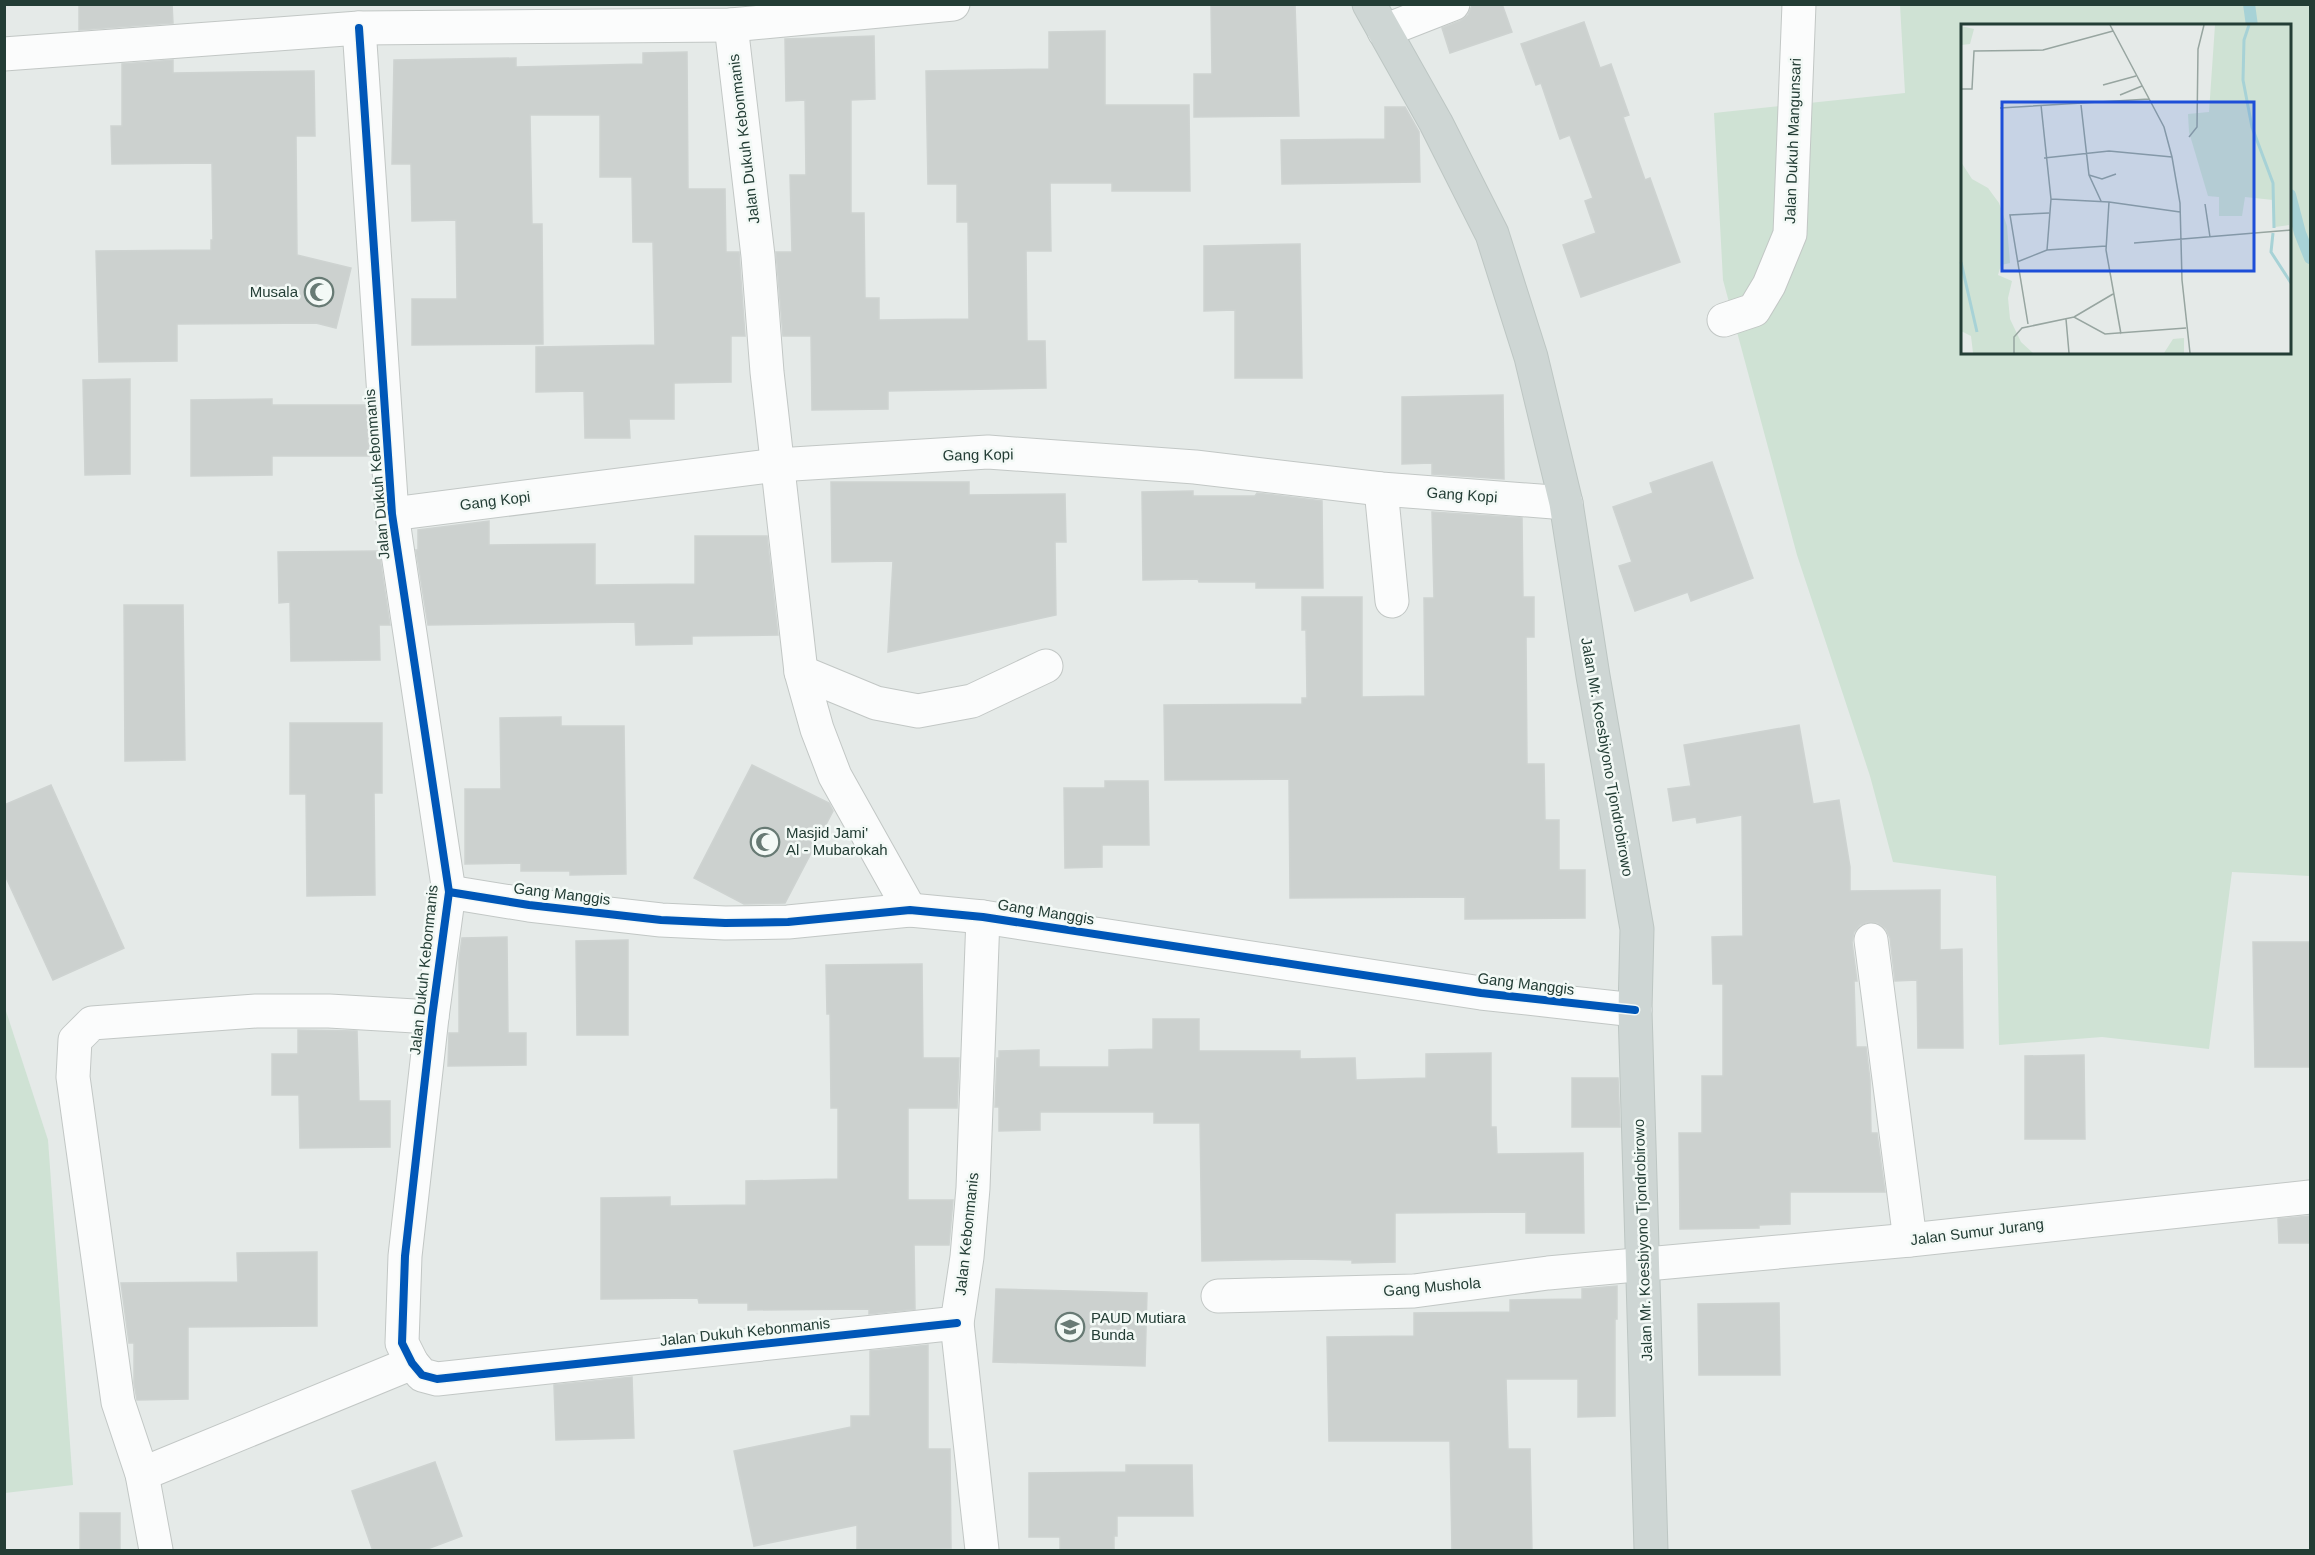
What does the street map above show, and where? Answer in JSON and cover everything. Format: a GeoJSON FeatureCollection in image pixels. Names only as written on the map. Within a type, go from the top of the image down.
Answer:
{"type":"FeatureCollection","features":[{"type":"Feature","properties":{"kind":"main road","name":"Jalan Mr. Koesbiyono Tjondrobirowo"},"geometry":{"type":"LineString","coordinates":[[1377,18],[1436,123],[1492,234],[1531,357],[1566,503],[1593,676],[1637,929],[1635,1010],[1651,1551]]}},
{"type":"Feature","properties":{"kind":"street"},"geometry":{"type":"LineString","coordinates":[[4,54],[359,28],[677,15],[731,25],[953,4]]}},
{"type":"Feature","properties":{"kind":"street"},"geometry":{"type":"LineString","coordinates":[[1377,18],[1453,4]]}},
{"type":"Feature","properties":{"kind":"street","name":"Jalan Dukuh Mangunsari"},"geometry":{"type":"LineString","coordinates":[[1724,320],[1754,310],[1770,285],[1790,234],[1799,4]]}},
{"type":"Feature","properties":{"kind":"street","name":"Jalan Dukuh Kebonmanis"},"geometry":{"type":"LineString","coordinates":[[731,25],[758,256],[777,465],[801,672],[816,729],[835,776],[910,910]]}},
{"type":"Feature","properties":{"kind":"street","name":"Jalan Dukuh Kebonmanis"},"geometry":{"type":"LineString","coordinates":[[359,28],[392,514],[449,892],[432,1017],[405,1256],[402,1343],[412,1363],[422,1375],[437,1379],[957,1323]]}},
{"type":"Feature","properties":{"kind":"street","name":"Gang Kopi"},"geometry":{"type":"LineString","coordinates":[[392,514],[777,465],[988,452],[1195,467],[1382,489],[1566,503]]}},
{"type":"Feature","properties":{"kind":"street"},"geometry":{"type":"LineString","coordinates":[[1382,489],[1392,601]]}},
{"type":"Feature","properties":{"kind":"street"},"geometry":{"type":"LineString","coordinates":[[801,672],[876,703],[918,711],[972,700],[1046,666]]}},
{"type":"Feature","properties":{"kind":"street","name":"Gang Manggis"},"geometry":{"type":"LineString","coordinates":[[449,892],[551,908],[661,920],[725,923],[788,922],[910,910],[983,916],[1481,993],[1635,1010]]}},
{"type":"Feature","properties":{"kind":"street","name":"Jalan Kebonmanis"},"geometry":{"type":"LineString","coordinates":[[982,1551],[957,1323],[967,1257],[973,1188],[983,916]]}},
{"type":"Feature","properties":{"kind":"street"},"geometry":{"type":"LineString","coordinates":[[1871,940],[1910,1240]]}},
{"type":"Feature","properties":{"kind":"street","name":"Jalan Dukuh Kebonmanis"},"geometry":{"type":"LineString","coordinates":[[156,1551],[142,1474],[117,1402],[73,1077],[75,1040],[92,1023],[256,1011],[329,1011],[432,1017]]}},
{"type":"Feature","properties":{"kind":"street","name":"Jalan Sumur Jurang"},"geometry":{"type":"LineString","coordinates":[[1644,1264],[1910,1240],[2310,1197]]}},
{"type":"Feature","properties":{"kind":"street","name":"Gang Mushola"},"geometry":{"type":"LineString","coordinates":[[1218,1296],[1414,1291],[1644,1264]]}},
{"type":"Feature","properties":{"kind":"street"},"geometry":{"type":"LineString","coordinates":[[142,1474],[412,1363]]}},
{"type":"Feature","properties":{"kind":"green space"},"geometry":{"type":"Polygon","coordinates":[[[1900,5],[2310,5],[2310,876],[2232,872],[2209,1049],[2102,1037],[1999,1045],[1996,876],[1893,862],[1870,776],[1797,555],[1723,280],[1714,113],[1905,93],[1900,5]]]}},
{"type":"Feature","properties":{"kind":"green space"},"geometry":{"type":"Polygon","coordinates":[[[5,1008],[48,1140],[73,1485],[5,1493],[5,1008]]]}},
{"type":"Feature","properties":{"kind":"building"},"geometry":{"type":"Polygon","coordinates":[[[79,4],[172,4],[173,23],[79,30],[79,4]]]}},
{"type":"Feature","properties":{"kind":"building"},"geometry":{"type":"Polygon","coordinates":[[[1475,4],[1502,4],[1512,32],[1450,53],[1442,28],[1460,21],[1468,15],[1475,4]]]}},
{"type":"Feature","properties":{"kind":"building"},"geometry":{"type":"Polygon","coordinates":[[[1295,5],[1299,116],[1194,117],[1194,74],[1212,74],[1211,6],[1295,5]]]}},
{"type":"Feature","properties":{"kind":"building"},"geometry":{"type":"Polygon","coordinates":[[[1584,22],[1600,68],[1611,64],[1629,115],[1623,117],[1645,180],[1650,178],[1680,262],[1581,297],[1563,245],[1596,233],[1585,201],[1593,198],[1570,135],[1560,139],[1541,83],[1536,85],[1521,44],[1584,22]]]}},
{"type":"Feature","properties":{"kind":"building"},"geometry":{"type":"Polygon","coordinates":[[[1105,31],[1105,105],[1189,105],[1190,191],[1112,191],[1112,183],[1050,183],[1051,251],[1026,251],[1027,341],[1045,341],[1046,388],[888,391],[888,409],[812,410],[811,336],[783,336],[776,252],[792,252],[790,175],[806,175],[805,100],[786,101],[785,39],[874,36],[875,99],[851,100],[851,213],[864,213],[865,298],[879,298],[879,320],[969,319],[968,222],[957,222],[957,184],[928,184],[926,71],[1049,69],[1049,32],[1105,31]]]}},
{"type":"Feature","properties":{"kind":"building"},"geometry":{"type":"Polygon","coordinates":[[[687,52],[688,189],[725,189],[726,252],[739,252],[745,336],[731,336],[731,382],[674,383],[674,419],[629,419],[630,438],[585,438],[584,391],[536,392],[536,347],[655,345],[653,242],[633,242],[632,177],[600,177],[600,115],[530,115],[532,224],[542,224],[543,344],[412,345],[412,299],[457,299],[456,220],[412,221],[411,164],[392,164],[394,60],[516,58],[516,67],[643,64],[643,53],[687,52]]]}},
{"type":"Feature","properties":{"kind":"building"},"geometry":{"type":"Polygon","coordinates":[[[173,60],[173,73],[314,71],[315,136],[296,136],[297,255],[351,268],[336,328],[316,323],[177,324],[177,361],[99,362],[96,251],[211,250],[211,240],[213,240],[212,163],[112,164],[111,126],[122,126],[122,64],[173,60]]]}},
{"type":"Feature","properties":{"kind":"building"},"geometry":{"type":"Polygon","coordinates":[[[1385,107],[1405,107],[1419,132],[1420,182],[1282,184],[1281,140],[1385,139],[1385,107]]]}},
{"type":"Feature","properties":{"kind":"building"},"geometry":{"type":"Polygon","coordinates":[[[1300,244],[1302,378],[1235,378],[1235,310],[1204,311],[1204,246],[1300,244]]]}},
{"type":"Feature","properties":{"kind":"building"},"geometry":{"type":"Polygon","coordinates":[[[130,379],[130,474],[85,475],[83,380],[130,379]]]}},
{"type":"Feature","properties":{"kind":"building"},"geometry":{"type":"Polygon","coordinates":[[[1503,395],[1504,479],[1432,474],[1432,463],[1402,464],[1402,397],[1503,395]]]}},
{"type":"Feature","properties":{"kind":"building"},"geometry":{"type":"Polygon","coordinates":[[[272,399],[272,405],[366,405],[369,456],[272,456],[272,475],[191,476],[191,400],[272,399]]]}},
{"type":"Feature","properties":{"kind":"building"},"geometry":{"type":"Polygon","coordinates":[[[1712,462],[1753,578],[1691,601],[1688,592],[1635,611],[1619,566],[1632,562],[1613,507],[1653,493],[1650,483],[1712,462]]]}},
{"type":"Feature","properties":{"kind":"building"},"geometry":{"type":"Polygon","coordinates":[[[831,482],[969,482],[969,495],[1065,494],[1066,542],[1055,542],[1056,615],[888,652],[893,561],[832,562],[831,482]]]}},
{"type":"Feature","properties":{"kind":"building"},"geometry":{"type":"Polygon","coordinates":[[[1193,491],[1193,496],[1255,496],[1257,493],[1322,501],[1323,588],[1256,588],[1256,582],[1199,582],[1198,579],[1143,580],[1142,492],[1193,491]]]}},
{"type":"Feature","properties":{"kind":"building"},"geometry":{"type":"Polygon","coordinates":[[[1432,512],[1522,518],[1523,597],[1534,597],[1534,637],[1526,637],[1527,764],[1544,764],[1545,820],[1559,820],[1559,870],[1585,870],[1585,918],[1465,919],[1465,897],[1290,898],[1289,779],[1165,780],[1164,705],[1302,704],[1302,698],[1307,698],[1306,630],[1302,630],[1302,597],[1362,597],[1362,697],[1425,696],[1424,598],[1434,598],[1432,512]]]}},
{"type":"Feature","properties":{"kind":"building"},"geometry":{"type":"Polygon","coordinates":[[[489,521],[489,545],[595,544],[595,585],[695,584],[695,536],[767,536],[778,635],[692,636],[692,644],[636,645],[635,622],[428,625],[416,550],[418,550],[418,530],[489,521]]]}},
{"type":"Feature","properties":{"kind":"building"},"geometry":{"type":"Polygon","coordinates":[[[379,551],[390,625],[379,625],[380,660],[291,661],[290,602],[279,603],[278,552],[379,551]]]}},
{"type":"Feature","properties":{"kind":"building"},"geometry":{"type":"Polygon","coordinates":[[[124,605],[183,605],[185,760],[125,761],[124,605]]]}},
{"type":"Feature","properties":{"kind":"building"},"geometry":{"type":"Polygon","coordinates":[[[561,717],[561,726],[624,726],[626,874],[570,875],[570,871],[521,871],[521,863],[465,864],[465,789],[501,789],[500,718],[561,717]]]}},
{"type":"Feature","properties":{"kind":"building"},"geometry":{"type":"Polygon","coordinates":[[[290,723],[382,723],[382,793],[374,793],[375,895],[307,896],[306,794],[290,794],[290,723]]]}},
{"type":"Feature","properties":{"kind":"building"},"geometry":{"type":"Polygon","coordinates":[[[1799,725],[1813,804],[1839,800],[1850,867],[1850,891],[1940,890],[1940,950],[1962,949],[1963,1048],[1918,1048],[1917,980],[1895,981],[1890,938],[1886,929],[1878,923],[1868,922],[1860,925],[1854,932],[1852,942],[1857,981],[1854,981],[1856,1047],[1866,1047],[1870,1080],[1871,1133],[1877,1133],[1885,1192],[1790,1192],[1790,1224],[1759,1225],[1759,1228],[1680,1229],[1679,1133],[1702,1133],[1702,1076],[1723,1076],[1723,984],[1713,984],[1712,937],[1743,936],[1742,815],[1697,823],[1696,817],[1673,821],[1668,789],[1691,786],[1684,745],[1799,725]]]}},
{"type":"Feature","properties":{"kind":"building","name":"Masjid Jami' Al - Mubarokah"},"geometry":{"type":"Polygon","coordinates":[[[752,765],[829,803],[833,811],[785,903],[744,904],[694,878],[752,765]]]}},
{"type":"Feature","properties":{"kind":"building"},"geometry":{"type":"Polygon","coordinates":[[[1105,781],[1148,781],[1149,845],[1102,845],[1102,867],[1065,868],[1064,788],[1105,788],[1105,781]]]}},
{"type":"Feature","properties":{"kind":"building"},"geometry":{"type":"Polygon","coordinates":[[[51,785],[124,948],[53,980],[4,873],[4,805],[51,785]]]}},
{"type":"Feature","properties":{"kind":"building"},"geometry":{"type":"Polygon","coordinates":[[[507,937],[508,1033],[526,1033],[526,1065],[448,1066],[449,1033],[459,1033],[459,959],[462,938],[507,937]]]}},
{"type":"Feature","properties":{"kind":"building"},"geometry":{"type":"Polygon","coordinates":[[[628,940],[628,1035],[577,1035],[576,941],[628,940]]]}},
{"type":"Feature","properties":{"kind":"building"},"geometry":{"type":"Polygon","coordinates":[[[2253,942],[2310,942],[2310,1067],[2255,1067],[2253,942]]]}},
{"type":"Feature","properties":{"kind":"building"},"geometry":{"type":"Polygon","coordinates":[[[922,964],[923,1058],[959,1058],[957,1108],[908,1108],[908,1200],[953,1200],[949,1245],[914,1245],[915,1309],[869,1314],[869,1309],[748,1310],[748,1303],[699,1303],[698,1298],[601,1299],[601,1198],[670,1197],[670,1206],[746,1205],[746,1181],[838,1179],[838,1108],[831,1108],[830,1014],[827,1014],[826,965],[922,964]]]}},
{"type":"Feature","properties":{"kind":"building"},"geometry":{"type":"Polygon","coordinates":[[[1153,1019],[1199,1019],[1199,1051],[1300,1051],[1300,1059],[1355,1058],[1356,1080],[1426,1078],[1426,1054],[1491,1053],[1491,1127],[1496,1127],[1497,1154],[1583,1153],[1584,1233],[1526,1233],[1526,1212],[1395,1213],[1395,1262],[1352,1263],[1352,1260],[1302,1259],[1202,1261],[1200,1123],[1154,1123],[1154,1112],[1040,1112],[1040,1130],[999,1131],[999,1107],[995,1107],[999,1051],[1039,1050],[1039,1067],[1109,1067],[1109,1050],[1153,1049],[1153,1019]]]}},
{"type":"Feature","properties":{"kind":"building"},"geometry":{"type":"Polygon","coordinates":[[[298,1030],[357,1031],[359,1101],[390,1101],[390,1147],[300,1148],[299,1095],[272,1095],[272,1054],[298,1054],[298,1030]]]}},
{"type":"Feature","properties":{"kind":"building"},"geometry":{"type":"Polygon","coordinates":[[[2084,1055],[2085,1139],[2025,1139],[2025,1056],[2084,1055]]]}},
{"type":"Feature","properties":{"kind":"building"},"geometry":{"type":"Polygon","coordinates":[[[1572,1078],[1618,1078],[1620,1127],[1572,1127],[1572,1078]]]}},
{"type":"Feature","properties":{"kind":"building"},"geometry":{"type":"Polygon","coordinates":[[[2309,1216],[2309,1243],[2279,1243],[2278,1219],[2309,1216]]]}},
{"type":"Feature","properties":{"kind":"building"},"geometry":{"type":"Polygon","coordinates":[[[317,1252],[317,1326],[188,1327],[188,1399],[137,1400],[134,1383],[134,1343],[129,1343],[121,1283],[238,1282],[237,1253],[317,1252]]]}},
{"type":"Feature","properties":{"kind":"building"},"geometry":{"type":"Polygon","coordinates":[[[1617,1286],[1615,1416],[1578,1417],[1578,1379],[1506,1379],[1508,1449],[1530,1449],[1532,1551],[1452,1551],[1450,1441],[1329,1441],[1327,1337],[1414,1336],[1414,1313],[1510,1312],[1510,1300],[1582,1299],[1582,1289],[1617,1286]]]}},
{"type":"Feature","properties":{"kind":"building","name":"PAUD Mutiara Bunda"},"geometry":{"type":"Polygon","coordinates":[[[996,1289],[1147,1293],[1145,1366],[993,1362],[996,1289]]]}},
{"type":"Feature","properties":{"kind":"building"},"geometry":{"type":"Polygon","coordinates":[[[1779,1303],[1780,1375],[1699,1375],[1698,1304],[1779,1303]]]}},
{"type":"Feature","properties":{"kind":"building"},"geometry":{"type":"Polygon","coordinates":[[[928,1345],[928,1449],[950,1449],[951,1548],[857,1549],[857,1525],[754,1546],[734,1451],[851,1427],[851,1416],[870,1416],[870,1351],[928,1345]]]}},
{"type":"Feature","properties":{"kind":"building"},"geometry":{"type":"Polygon","coordinates":[[[632,1377],[634,1438],[556,1440],[554,1385],[632,1377]]]}},
{"type":"Feature","properties":{"kind":"building"},"geometry":{"type":"Polygon","coordinates":[[[435,1462],[462,1536],[422,1551],[373,1551],[352,1491],[435,1462]]]}},
{"type":"Feature","properties":{"kind":"building"},"geometry":{"type":"Polygon","coordinates":[[[1126,1465],[1192,1465],[1193,1516],[1117,1516],[1114,1551],[1060,1551],[1060,1537],[1029,1537],[1029,1473],[1126,1472],[1126,1465]]]}},
{"type":"Feature","properties":{"kind":"building"},"geometry":{"type":"Polygon","coordinates":[[[80,1513],[120,1513],[120,1551],[80,1551],[80,1513]]]}},
{"type":"Feature","properties":{"kind":"waterway"},"geometry":{"type":"LineString","coordinates":[[2249,4],[2252,24]]}},
{"type":"Feature","properties":{"kind":"waterway"},"geometry":{"type":"LineString","coordinates":[[2291,199],[2300,233],[2310,258]]}},
{"type":"Feature","properties":{"kind":"cycle path"},"geometry":{"type":"LineString","coordinates":[[359,28],[392,514],[449,892],[432,1017],[405,1256],[402,1343],[412,1363],[422,1375],[437,1379],[957,1323]]}},
{"type":"Feature","properties":{"kind":"cycle path"},"geometry":{"type":"LineString","coordinates":[[449,892],[529,905],[661,920],[725,923],[788,922],[910,910],[983,917],[1481,993],[1635,1010]]}},
{"type":"Feature","properties":{"kind":"place","name":"Musala"},"geometry":{"type":"Point","coordinates":[319,292]}},
{"type":"Feature","properties":{"kind":"place","name":"Masjid Jami' Al - Mubarokah"},"geometry":{"type":"Point","coordinates":[765,842]}},
{"type":"Feature","properties":{"kind":"place","name":"PAUD Mutiara Bunda"},"geometry":{"type":"Point","coordinates":[1070,1327]}}]}
